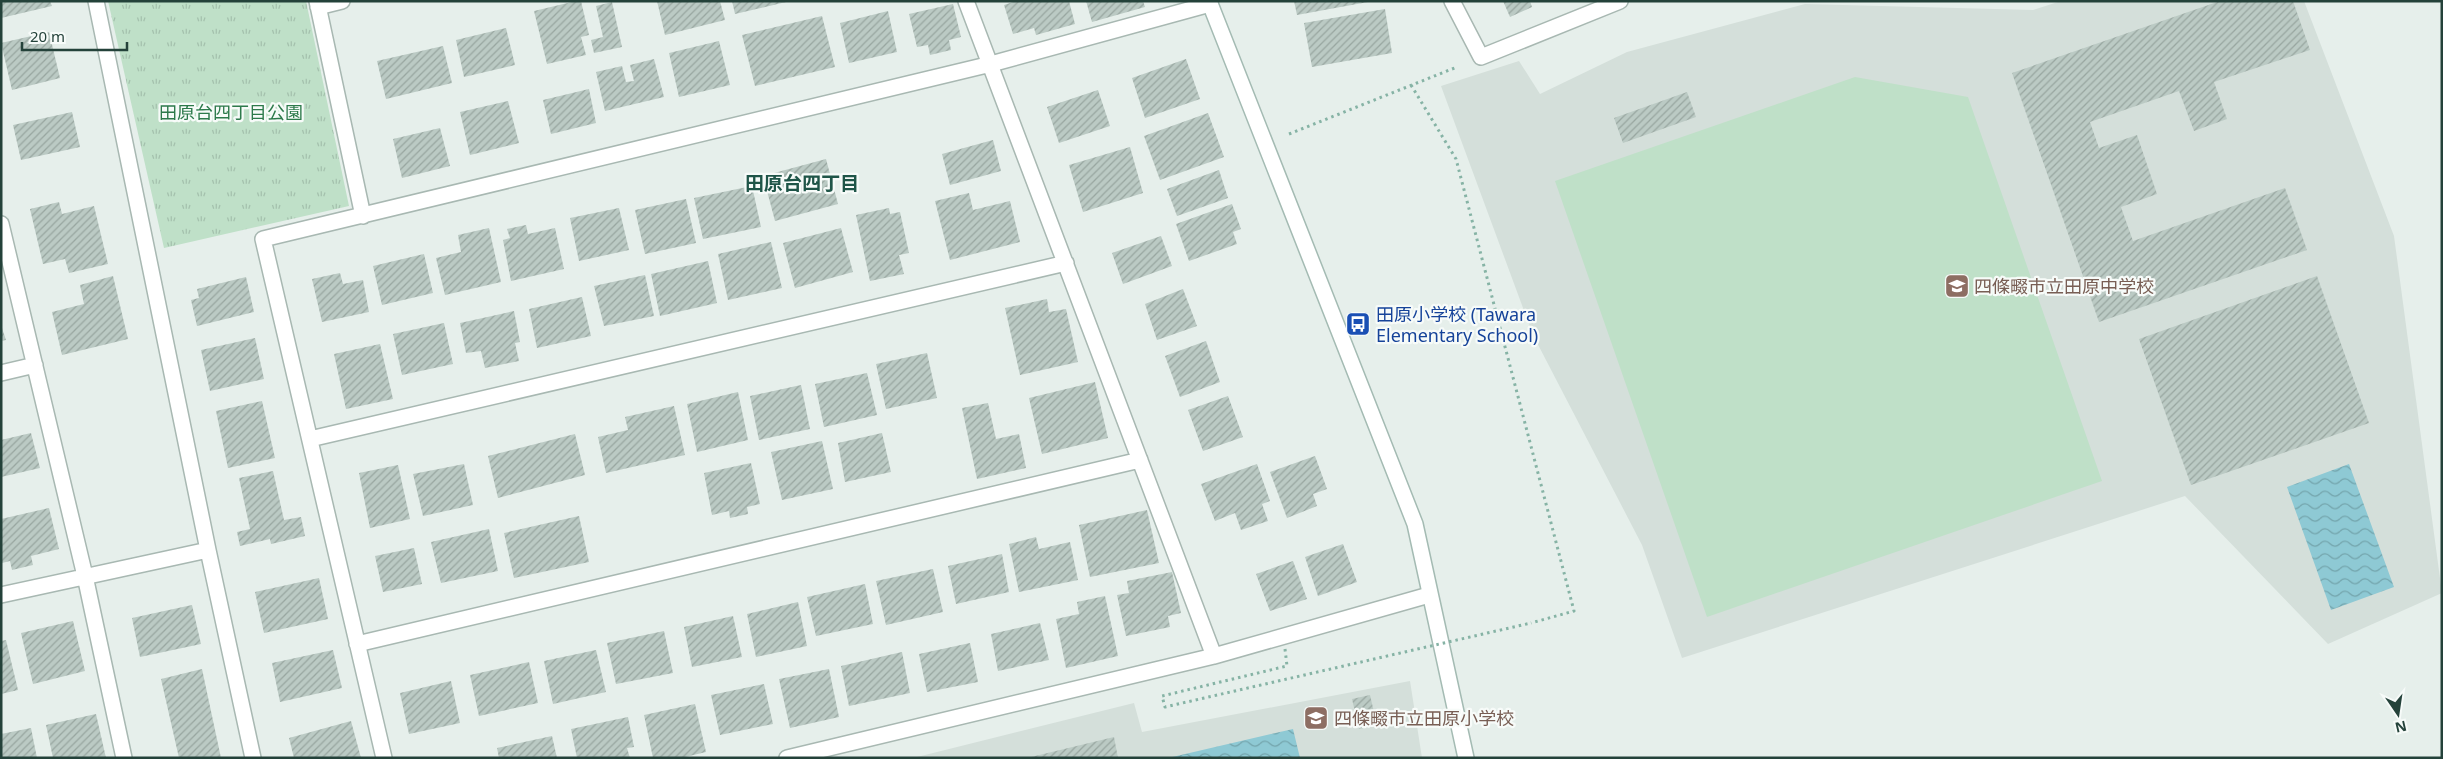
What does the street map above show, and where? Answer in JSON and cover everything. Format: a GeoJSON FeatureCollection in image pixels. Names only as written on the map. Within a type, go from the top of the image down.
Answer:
{"type":"FeatureCollection","features":[{"type":"Feature","properties":{"kind":"street"},"geometry":{"type":"LineString","coordinates":[[96,1],[208,550],[253,758]]}},
{"type":"Feature","properties":{"kind":"street"},"geometry":{"type":"LineString","coordinates":[[342,1],[318,4],[363,216]]}},
{"type":"Feature","properties":{"kind":"street"},"geometry":{"type":"LineString","coordinates":[[966,1],[1214,656]]}},
{"type":"Feature","properties":{"kind":"street"},"geometry":{"type":"LineString","coordinates":[[1452,1],[1481,57],[1620,1]]}},
{"type":"Feature","properties":{"kind":"street"},"geometry":{"type":"LineString","coordinates":[[384,758],[263,239],[990,64],[1210,3],[1415,524],[1466,758]]}},
{"type":"Feature","properties":{"kind":"street"},"geometry":{"type":"LineString","coordinates":[[1,224],[85,576],[124,758]]}},
{"type":"Feature","properties":{"kind":"street"},"geometry":{"type":"LineString","coordinates":[[310,440],[1066,262]]}},
{"type":"Feature","properties":{"kind":"street"},"geometry":{"type":"LineString","coordinates":[[1,373],[35,365]]}},
{"type":"Feature","properties":{"kind":"street"},"geometry":{"type":"LineString","coordinates":[[357,644],[1140,460]]}},
{"type":"Feature","properties":{"kind":"street"},"geometry":{"type":"LineString","coordinates":[[1,596],[208,550]]}},
{"type":"Feature","properties":{"kind":"street"},"geometry":{"type":"LineString","coordinates":[[787,758],[1214,656],[1429,595]]}},
{"type":"Feature","properties":{"kind":"path"},"geometry":{"type":"LineString","coordinates":[[1265,144],[1481,57]]}},
{"type":"Feature","properties":{"kind":"path"},"geometry":{"type":"LineString","coordinates":[[1285,649],[1287,666],[1162,696],[1165,707],[1531,623],[1574,611],[1456,159],[1411,85]]}},
{"type":"Feature","properties":{"kind":"shaded area","name":"四條畷市立田原中学校"},"geometry":{"type":"Polygon","coordinates":[[[2061,1],[2304,1],[2394,236],[2442,593],[2328,644],[2185,496],[1682,658],[1642,545],[1533,335],[1441,86],[1519,61],[1540,94],[1627,52],[1805,4],[2033,10],[2061,1]]]}},
{"type":"Feature","properties":{"kind":"shaded area","name":"四條畷市立田原小学校"},"geometry":{"type":"Polygon","coordinates":[[[1410,681],[1422,758],[913,758],[1134,703],[1142,732],[1410,681]]]}},
{"type":"Feature","properties":{"kind":"green space","name":"田原台四丁目公園"},"geometry":{"type":"Polygon","coordinates":[[[108,1],[306,1],[349,206],[164,248],[108,1]]]}},
{"type":"Feature","properties":{"kind":"green space"},"geometry":{"type":"Polygon","coordinates":[[[1855,77],[1968,97],[2102,481],[1707,617],[1555,181],[1855,77]]]}},
{"type":"Feature","properties":{"kind":"water"},"geometry":{"type":"Polygon","coordinates":[[[2349,464],[2394,587],[2331,610],[2287,487],[2349,464]]]}},
{"type":"Feature","properties":{"kind":"water"},"geometry":{"type":"Polygon","coordinates":[[[1293,729],[1300,758],[1168,758],[1293,729]]]}},
{"type":"Feature","properties":{"kind":"building"},"geometry":{"type":"Polygon","coordinates":[[[1,1],[50,1],[52,6],[1,18],[1,1]]]}},
{"type":"Feature","properties":{"kind":"building"},"geometry":{"type":"Polygon","coordinates":[[[581,1],[589,35],[581,37],[586,55],[547,64],[534,11],[581,1]]]}},
{"type":"Feature","properties":{"kind":"building"},"geometry":{"type":"Polygon","coordinates":[[[657,1],[720,1],[725,20],[665,35],[657,1]]]}},
{"type":"Feature","properties":{"kind":"building"},"geometry":{"type":"Polygon","coordinates":[[[732,1],[786,1],[786,2],[735,14],[732,1]]]}},
{"type":"Feature","properties":{"kind":"building"},"geometry":{"type":"Polygon","coordinates":[[[1016,1],[1069,1],[1075,24],[1036,35],[1034,28],[1013,34],[1004,5],[1016,1]]]}},
{"type":"Feature","properties":{"kind":"building"},"geometry":{"type":"Polygon","coordinates":[[[1086,1],[1143,1],[1145,7],[1092,22],[1086,1]]]}},
{"type":"Feature","properties":{"kind":"building"},"geometry":{"type":"Polygon","coordinates":[[[1294,1],[1368,1],[1368,2],[1297,15],[1294,1]]]}},
{"type":"Feature","properties":{"kind":"building"},"geometry":{"type":"Polygon","coordinates":[[[1503,1],[1530,1],[1532,7],[1510,17],[1503,1]]]}},
{"type":"Feature","properties":{"kind":"building"},"geometry":{"type":"Polygon","coordinates":[[[2220,1],[2293,1],[2310,50],[2214,82],[2227,119],[2194,131],[2179,91],[2090,122],[2099,148],[2137,135],[2157,194],[2121,207],[2133,241],[2285,188],[2307,250],[2099,322],[2012,73],[2220,1]]]}},
{"type":"Feature","properties":{"kind":"building"},"geometry":{"type":"Polygon","coordinates":[[[612,2],[622,47],[594,53],[591,40],[603,37],[596,6],[612,2]]]}},
{"type":"Feature","properties":{"kind":"building"},"geometry":{"type":"Polygon","coordinates":[[[953,4],[961,37],[949,40],[951,50],[930,55],[928,45],[917,47],[909,14],[953,4]]]}},
{"type":"Feature","properties":{"kind":"building"},"geometry":{"type":"Polygon","coordinates":[[[1385,9],[1392,53],[1312,67],[1304,23],[1385,9]]]}},
{"type":"Feature","properties":{"kind":"building"},"geometry":{"type":"Polygon","coordinates":[[[888,11],[897,52],[849,63],[840,23],[888,11]]]}},
{"type":"Feature","properties":{"kind":"building"},"geometry":{"type":"Polygon","coordinates":[[[822,16],[835,67],[755,86],[742,35],[822,16]]]}},
{"type":"Feature","properties":{"kind":"building"},"geometry":{"type":"Polygon","coordinates":[[[506,28],[515,65],[464,77],[456,40],[506,28]]]}},
{"type":"Feature","properties":{"kind":"building"},"geometry":{"type":"Polygon","coordinates":[[[49,32],[60,78],[12,90],[1,43],[49,32]]]}},
{"type":"Feature","properties":{"kind":"building"},"geometry":{"type":"Polygon","coordinates":[[[719,41],[730,85],[679,97],[669,53],[719,41]]]}},
{"type":"Feature","properties":{"kind":"building"},"geometry":{"type":"Polygon","coordinates":[[[443,46],[452,83],[386,99],[377,61],[443,46]]]}},
{"type":"Feature","properties":{"kind":"building"},"geometry":{"type":"Polygon","coordinates":[[[654,59],[664,97],[605,111],[596,72],[622,66],[626,82],[634,81],[630,65],[654,59]]]}},
{"type":"Feature","properties":{"kind":"building"},"geometry":{"type":"Polygon","coordinates":[[[1186,59],[1200,99],[1145,118],[1132,78],[1186,59]]]}},
{"type":"Feature","properties":{"kind":"building"},"geometry":{"type":"Polygon","coordinates":[[[589,89],[596,123],[551,134],[543,100],[589,89]]]}},
{"type":"Feature","properties":{"kind":"building"},"geometry":{"type":"Polygon","coordinates":[[[1098,90],[1110,126],[1059,143],[1047,107],[1098,90]]]}},
{"type":"Feature","properties":{"kind":"building"},"geometry":{"type":"Polygon","coordinates":[[[1687,92],[1696,117],[1623,143],[1614,118],[1687,92]]]}},
{"type":"Feature","properties":{"kind":"building"},"geometry":{"type":"Polygon","coordinates":[[[508,101],[519,143],[470,155],[460,112],[508,101]]]}},
{"type":"Feature","properties":{"kind":"building"},"geometry":{"type":"Polygon","coordinates":[[[72,112],[80,147],[21,160],[13,125],[72,112]]]}},
{"type":"Feature","properties":{"kind":"building"},"geometry":{"type":"Polygon","coordinates":[[[1208,113],[1224,157],[1160,180],[1144,136],[1208,113]]]}},
{"type":"Feature","properties":{"kind":"building"},"geometry":{"type":"Polygon","coordinates":[[[440,128],[450,166],[402,178],[393,139],[440,128]]]}},
{"type":"Feature","properties":{"kind":"building"},"geometry":{"type":"Polygon","coordinates":[[[993,140],[1001,171],[950,185],[942,154],[993,140]]]}},
{"type":"Feature","properties":{"kind":"building"},"geometry":{"type":"Polygon","coordinates":[[[1130,147],[1143,193],[1083,212],[1069,165],[1130,147]]]}},
{"type":"Feature","properties":{"kind":"building"},"geometry":{"type":"Polygon","coordinates":[[[826,159],[838,204],[775,221],[763,176],[826,159]]]}},
{"type":"Feature","properties":{"kind":"building"},"geometry":{"type":"Polygon","coordinates":[[[1219,170],[1228,198],[1177,216],[1167,189],[1219,170]]]}},
{"type":"Feature","properties":{"kind":"building"},"geometry":{"type":"Polygon","coordinates":[[[752,186],[761,227],[703,239],[694,198],[752,186]]]}},
{"type":"Feature","properties":{"kind":"building"},"geometry":{"type":"Polygon","coordinates":[[[969,193],[973,210],[1010,201],[1020,242],[950,260],[935,201],[969,193]]]}},
{"type":"Feature","properties":{"kind":"building"},"geometry":{"type":"Polygon","coordinates":[[[686,199],[696,243],[645,254],[635,210],[686,199]]]}},
{"type":"Feature","properties":{"kind":"building"},"geometry":{"type":"Polygon","coordinates":[[[59,202],[62,214],[94,206],[108,264],[69,273],[65,259],[43,264],[30,209],[59,202]]]}},
{"type":"Feature","properties":{"kind":"building"},"geometry":{"type":"Polygon","coordinates":[[[1232,204],[1241,229],[1233,232],[1237,244],[1189,261],[1176,224],[1232,204]]]}},
{"type":"Feature","properties":{"kind":"building"},"geometry":{"type":"Polygon","coordinates":[[[619,208],[629,250],[579,261],[570,218],[619,208]]]}},
{"type":"Feature","properties":{"kind":"building"},"geometry":{"type":"Polygon","coordinates":[[[889,208],[890,214],[900,212],[909,253],[899,255],[904,274],[870,281],[856,215],[889,208]]]}},
{"type":"Feature","properties":{"kind":"building"},"geometry":{"type":"Polygon","coordinates":[[[526,225],[528,234],[555,228],[564,269],[511,281],[503,240],[510,238],[507,229],[526,225]]]}},
{"type":"Feature","properties":{"kind":"building"},"geometry":{"type":"Polygon","coordinates":[[[489,228],[501,282],[445,295],[436,258],[461,252],[458,235],[489,228]]]}},
{"type":"Feature","properties":{"kind":"building"},"geometry":{"type":"Polygon","coordinates":[[[841,228],[853,272],[795,288],[783,243],[841,228]]]}},
{"type":"Feature","properties":{"kind":"building"},"geometry":{"type":"Polygon","coordinates":[[[1161,236],[1172,266],[1123,284],[1112,253],[1161,236]]]}},
{"type":"Feature","properties":{"kind":"building"},"geometry":{"type":"Polygon","coordinates":[[[771,242],[782,288],[728,300],[718,254],[771,242]]]}},
{"type":"Feature","properties":{"kind":"building"},"geometry":{"type":"Polygon","coordinates":[[[424,254],[433,293],[382,305],[373,266],[424,254]]]}},
{"type":"Feature","properties":{"kind":"building"},"geometry":{"type":"Polygon","coordinates":[[[708,261],[717,303],[660,316],[651,274],[708,261]]]}},
{"type":"Feature","properties":{"kind":"building"},"geometry":{"type":"Polygon","coordinates":[[[340,273],[343,284],[363,280],[369,312],[322,322],[312,279],[340,273]]]}},
{"type":"Feature","properties":{"kind":"building"},"geometry":{"type":"Polygon","coordinates":[[[645,275],[654,316],[604,326],[594,286],[645,275]]]}},
{"type":"Feature","properties":{"kind":"building"},"geometry":{"type":"Polygon","coordinates":[[[113,276],[128,339],[62,355],[52,312],[84,304],[80,285],[113,276]]]}},
{"type":"Feature","properties":{"kind":"building"},"geometry":{"type":"Polygon","coordinates":[[[2317,276],[2369,423],[2191,485],[2139,339],[2317,276]]]}},
{"type":"Feature","properties":{"kind":"building"},"geometry":{"type":"Polygon","coordinates":[[[246,277],[254,312],[197,326],[191,300],[199,298],[197,289],[246,277]]]}},
{"type":"Feature","properties":{"kind":"building"},"geometry":{"type":"Polygon","coordinates":[[[1183,289],[1197,326],[1157,340],[1145,304],[1183,289]]]}},
{"type":"Feature","properties":{"kind":"building"},"geometry":{"type":"Polygon","coordinates":[[[582,297],[591,336],[537,348],[529,309],[582,297]]]}},
{"type":"Feature","properties":{"kind":"building"},"geometry":{"type":"Polygon","coordinates":[[[1047,299],[1049,312],[1066,309],[1078,362],[1020,375],[1005,308],[1047,299]]]}},
{"type":"Feature","properties":{"kind":"building"},"geometry":{"type":"Polygon","coordinates":[[[514,311],[520,342],[515,343],[519,361],[485,368],[481,351],[466,353],[460,323],[514,311]]]}},
{"type":"Feature","properties":{"kind":"building"},"geometry":{"type":"Polygon","coordinates":[[[444,323],[453,364],[402,375],[393,334],[444,323]]]}},
{"type":"Feature","properties":{"kind":"building"},"geometry":{"type":"Polygon","coordinates":[[[1,325],[6,340],[1,341],[1,325]]]}},
{"type":"Feature","properties":{"kind":"building"},"geometry":{"type":"Polygon","coordinates":[[[255,338],[264,379],[210,391],[201,350],[255,338]]]}},
{"type":"Feature","properties":{"kind":"building"},"geometry":{"type":"Polygon","coordinates":[[[1206,341],[1220,382],[1180,397],[1165,356],[1206,341]]]}},
{"type":"Feature","properties":{"kind":"building"},"geometry":{"type":"Polygon","coordinates":[[[380,344],[393,399],[346,409],[334,354],[380,344]]]}},
{"type":"Feature","properties":{"kind":"building"},"geometry":{"type":"Polygon","coordinates":[[[927,353],[937,398],[886,409],[876,364],[927,353]]]}},
{"type":"Feature","properties":{"kind":"building"},"geometry":{"type":"Polygon","coordinates":[[[867,373],[877,415],[824,427],[815,384],[867,373]]]}},
{"type":"Feature","properties":{"kind":"building"},"geometry":{"type":"Polygon","coordinates":[[[1095,382],[1108,438],[1042,454],[1029,398],[1095,382]]]}},
{"type":"Feature","properties":{"kind":"building"},"geometry":{"type":"Polygon","coordinates":[[[801,385],[810,429],[759,440],[750,396],[801,385]]]}},
{"type":"Feature","properties":{"kind":"building"},"geometry":{"type":"Polygon","coordinates":[[[738,392],[748,440],[697,452],[687,404],[738,392]]]}},
{"type":"Feature","properties":{"kind":"building"},"geometry":{"type":"Polygon","coordinates":[[[1228,396],[1243,437],[1203,451],[1188,410],[1228,396]]]}},
{"type":"Feature","properties":{"kind":"building"},"geometry":{"type":"Polygon","coordinates":[[[262,401],[275,458],[228,468],[216,411],[262,401]]]}},
{"type":"Feature","properties":{"kind":"building"},"geometry":{"type":"Polygon","coordinates":[[[988,403],[996,439],[1019,434],[1026,468],[977,479],[962,408],[988,403]]]}},
{"type":"Feature","properties":{"kind":"building"},"geometry":{"type":"Polygon","coordinates":[[[674,406],[685,455],[606,473],[598,437],[628,430],[625,417],[674,406]]]}},
{"type":"Feature","properties":{"kind":"building"},"geometry":{"type":"Polygon","coordinates":[[[31,433],[40,468],[1,477],[1,440],[31,433]]]}},
{"type":"Feature","properties":{"kind":"building"},"geometry":{"type":"Polygon","coordinates":[[[882,433],[891,472],[845,482],[838,443],[882,433]]]}},
{"type":"Feature","properties":{"kind":"building"},"geometry":{"type":"Polygon","coordinates":[[[575,434],[585,475],[498,498],[488,456],[575,434]]]}},
{"type":"Feature","properties":{"kind":"building"},"geometry":{"type":"Polygon","coordinates":[[[822,441],[833,489],[782,500],[771,452],[822,441]]]}},
{"type":"Feature","properties":{"kind":"building"},"geometry":{"type":"Polygon","coordinates":[[[1315,456],[1327,489],[1313,494],[1317,506],[1287,518],[1270,472],[1315,456]]]}},
{"type":"Feature","properties":{"kind":"building"},"geometry":{"type":"Polygon","coordinates":[[[751,463],[760,504],[747,507],[748,514],[730,518],[729,511],[712,515],[704,473],[751,463]]]}},
{"type":"Feature","properties":{"kind":"building"},"geometry":{"type":"Polygon","coordinates":[[[464,464],[473,505],[423,516],[413,474],[464,464]]]}},
{"type":"Feature","properties":{"kind":"building"},"geometry":{"type":"Polygon","coordinates":[[[1257,464],[1270,501],[1262,504],[1268,521],[1241,530],[1235,513],[1215,521],[1201,484],[1257,464]]]}},
{"type":"Feature","properties":{"kind":"building"},"geometry":{"type":"Polygon","coordinates":[[[398,465],[410,519],[370,528],[359,473],[398,465]]]}},
{"type":"Feature","properties":{"kind":"building"},"geometry":{"type":"Polygon","coordinates":[[[273,471],[284,520],[301,517],[305,536],[271,544],[270,539],[240,546],[237,532],[250,529],[239,478],[273,471]]]}},
{"type":"Feature","properties":{"kind":"building"},"geometry":{"type":"Polygon","coordinates":[[[49,508],[59,549],[31,556],[33,565],[12,570],[10,561],[2,563],[1,519],[49,508]]]}},
{"type":"Feature","properties":{"kind":"building"},"geometry":{"type":"Polygon","coordinates":[[[1147,510],[1159,563],[1090,577],[1079,525],[1147,510]]]}},
{"type":"Feature","properties":{"kind":"building"},"geometry":{"type":"Polygon","coordinates":[[[579,516],[589,562],[514,578],[504,533],[579,516]]]}},
{"type":"Feature","properties":{"kind":"building"},"geometry":{"type":"Polygon","coordinates":[[[489,529],[498,571],[441,583],[431,542],[489,529]]]}},
{"type":"Feature","properties":{"kind":"building"},"geometry":{"type":"Polygon","coordinates":[[[1036,537],[1039,549],[1070,542],[1078,580],[1019,592],[1009,544],[1036,537]]]}},
{"type":"Feature","properties":{"kind":"building"},"geometry":{"type":"Polygon","coordinates":[[[1343,544],[1357,582],[1318,596],[1305,557],[1343,544]]]}},
{"type":"Feature","properties":{"kind":"building"},"geometry":{"type":"Polygon","coordinates":[[[414,548],[422,584],[383,592],[375,556],[414,548]]]}},
{"type":"Feature","properties":{"kind":"building"},"geometry":{"type":"Polygon","coordinates":[[[1002,554],[1009,592],[956,604],[948,566],[1002,554]]]}},
{"type":"Feature","properties":{"kind":"building"},"geometry":{"type":"Polygon","coordinates":[[[1293,561],[1307,599],[1270,611],[1256,574],[1293,561]]]}},
{"type":"Feature","properties":{"kind":"building"},"geometry":{"type":"Polygon","coordinates":[[[933,569],[943,612],[886,625],[876,581],[933,569]]]}},
{"type":"Feature","properties":{"kind":"building"},"geometry":{"type":"Polygon","coordinates":[[[1172,572],[1181,613],[1168,616],[1170,627],[1126,636],[1117,595],[1129,593],[1127,581],[1172,572]]]}},
{"type":"Feature","properties":{"kind":"building"},"geometry":{"type":"Polygon","coordinates":[[[319,578],[328,619],[264,633],[255,592],[319,578]]]}},
{"type":"Feature","properties":{"kind":"building"},"geometry":{"type":"Polygon","coordinates":[[[865,584],[873,624],[816,636],[807,597],[865,584]]]}},
{"type":"Feature","properties":{"kind":"building"},"geometry":{"type":"Polygon","coordinates":[[[1105,596],[1118,656],[1066,668],[1056,619],[1079,614],[1077,602],[1105,596]]]}},
{"type":"Feature","properties":{"kind":"building"},"geometry":{"type":"Polygon","coordinates":[[[798,602],[807,646],[756,657],[747,614],[798,602]]]}},
{"type":"Feature","properties":{"kind":"building"},"geometry":{"type":"Polygon","coordinates":[[[192,605],[201,644],[140,657],[132,618],[192,605]]]}},
{"type":"Feature","properties":{"kind":"building"},"geometry":{"type":"Polygon","coordinates":[[[733,616],[742,657],[692,667],[684,627],[733,616]]]}},
{"type":"Feature","properties":{"kind":"building"},"geometry":{"type":"Polygon","coordinates":[[[73,621],[85,671],[33,684],[21,633],[73,621]]]}},
{"type":"Feature","properties":{"kind":"building"},"geometry":{"type":"Polygon","coordinates":[[[1040,623],[1049,660],[998,671],[991,634],[1040,623]]]}},
{"type":"Feature","properties":{"kind":"building"},"geometry":{"type":"Polygon","coordinates":[[[664,631],[673,673],[616,684],[607,643],[664,631]]]}},
{"type":"Feature","properties":{"kind":"building"},"geometry":{"type":"Polygon","coordinates":[[[6,640],[18,690],[1,694],[1,641],[6,640]]]}},
{"type":"Feature","properties":{"kind":"building"},"geometry":{"type":"Polygon","coordinates":[[[970,643],[978,682],[927,692],[919,654],[970,643]]]}},
{"type":"Feature","properties":{"kind":"building"},"geometry":{"type":"Polygon","coordinates":[[[333,650],[342,688],[280,702],[272,663],[333,650]]]}},
{"type":"Feature","properties":{"kind":"building"},"geometry":{"type":"Polygon","coordinates":[[[596,650],[606,692],[553,704],[544,661],[596,650]]]}},
{"type":"Feature","properties":{"kind":"building"},"geometry":{"type":"Polygon","coordinates":[[[902,652],[910,693],[849,706],[841,666],[902,652]]]}},
{"type":"Feature","properties":{"kind":"building"},"geometry":{"type":"Polygon","coordinates":[[[529,662],[538,703],[479,716],[470,675],[529,662]]]}},
{"type":"Feature","properties":{"kind":"building"},"geometry":{"type":"Polygon","coordinates":[[[202,669],[221,758],[179,758],[161,679],[202,669]]]}},
{"type":"Feature","properties":{"kind":"building"},"geometry":{"type":"Polygon","coordinates":[[[829,669],[839,717],[790,728],[779,679],[829,669]]]}},
{"type":"Feature","properties":{"kind":"building"},"geometry":{"type":"Polygon","coordinates":[[[451,681],[460,723],[409,734],[400,693],[451,681]]]}},
{"type":"Feature","properties":{"kind":"building"},"geometry":{"type":"Polygon","coordinates":[[[764,684],[773,724],[720,735],[711,695],[764,684]]]}},
{"type":"Feature","properties":{"kind":"building"},"geometry":{"type":"Polygon","coordinates":[[[1370,695],[1377,725],[1359,729],[1352,699],[1370,695]]]}},
{"type":"Feature","properties":{"kind":"building"},"geometry":{"type":"Polygon","coordinates":[[[695,704],[706,752],[681,758],[653,758],[644,715],[695,704]]]}},
{"type":"Feature","properties":{"kind":"building"},"geometry":{"type":"Polygon","coordinates":[[[96,714],[106,758],[53,758],[46,725],[96,714]]]}},
{"type":"Feature","properties":{"kind":"building"},"geometry":{"type":"Polygon","coordinates":[[[628,717],[634,747],[627,748],[630,758],[577,758],[571,729],[628,717]]]}},
{"type":"Feature","properties":{"kind":"building"},"geometry":{"type":"Polygon","coordinates":[[[351,721],[361,758],[294,758],[289,738],[351,721]]]}},
{"type":"Feature","properties":{"kind":"building"},"geometry":{"type":"Polygon","coordinates":[[[31,728],[37,758],[1,758],[1,734],[31,728]]]}},
{"type":"Feature","properties":{"kind":"building"},"geometry":{"type":"Polygon","coordinates":[[[552,736],[557,758],[499,758],[497,748],[552,736]]]}},
{"type":"Feature","properties":{"kind":"building"},"geometry":{"type":"Polygon","coordinates":[[[1114,737],[1118,758],[1031,758],[1031,757],[1114,737]]]}},
{"type":"Feature","properties":{"kind":"place","name":"四條畷市立田原中学校"},"geometry":{"type":"Point","coordinates":[1957,286]}},
{"type":"Feature","properties":{"kind":"place","name":"田原小学校 (Tawara Elementary School)"},"geometry":{"type":"Point","coordinates":[1358,324]}},
{"type":"Feature","properties":{"kind":"place","name":"四條畷市立田原小学校"},"geometry":{"type":"Point","coordinates":[1316,718]}},
{"type":"Feature","properties":{"kind":"district","name":"田原台四丁目"},"geometry":{"type":"Point","coordinates":[802,183]}}]}
